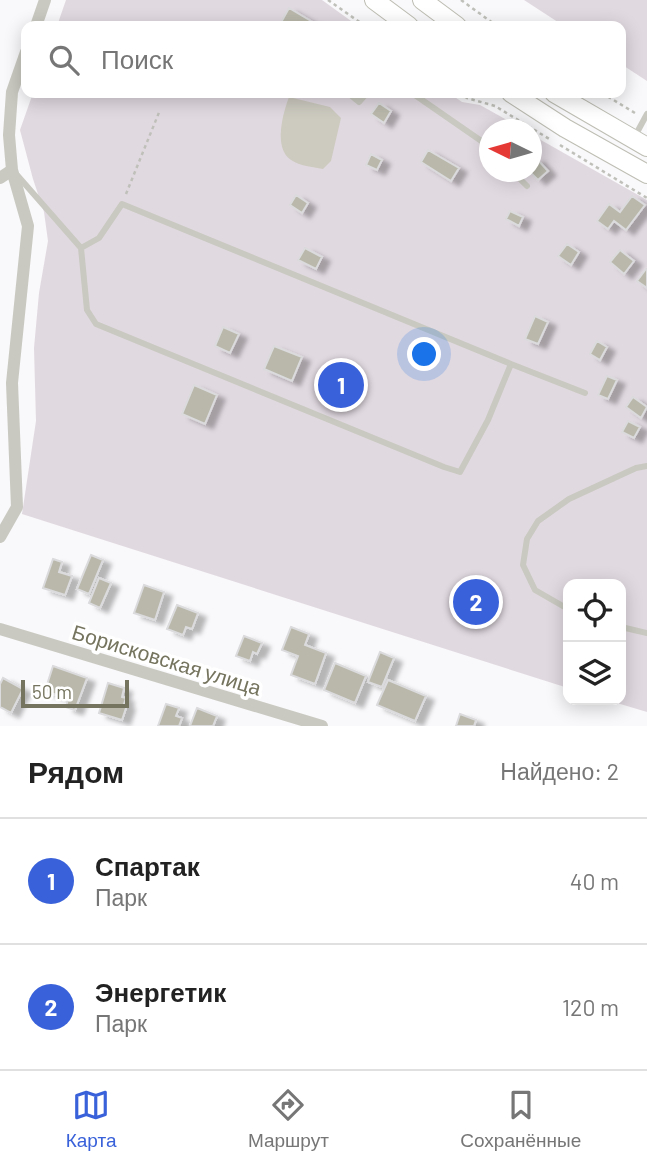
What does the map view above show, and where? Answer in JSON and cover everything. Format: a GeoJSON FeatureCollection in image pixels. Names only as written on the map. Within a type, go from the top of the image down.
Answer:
{"type":"FeatureCollection","features":[{"type":"Feature","properties":{"kind":"main road"},"geometry":{"type":"LineString","coordinates":[[374,0],[400,21]]}},
{"type":"Feature","properties":{"kind":"main road"},"geometry":{"type":"LineString","coordinates":[[422,0],[450,21]]}},
{"type":"Feature","properties":{"kind":"main road"},"geometry":{"type":"LineString","coordinates":[[519,98],[565,128],[647,174]]}},
{"type":"Feature","properties":{"kind":"main road"},"geometry":{"type":"LineString","coordinates":[[563,98],[640,143]]}},
{"type":"Feature","properties":{"kind":"street"},"geometry":{"type":"LineString","coordinates":[[38,21],[45,0]]}},
{"type":"Feature","properties":{"kind":"street"},"geometry":{"type":"LineString","coordinates":[[0,537],[17,507],[12,383],[29,226],[12,170],[9,135],[12,92],[21,66]]}},
{"type":"Feature","properties":{"kind":"street"},"geometry":{"type":"LineString","coordinates":[[0,178],[12,170]]}},
{"type":"Feature","properties":{"kind":"street","name":"Борисковская улица"},"geometry":{"type":"LineString","coordinates":[[0,629],[322,726]]}},
{"type":"Feature","properties":{"kind":"lane"},"geometry":{"type":"LineString","coordinates":[[419,98],[479,140]]}},
{"type":"Feature","properties":{"kind":"lane"},"geometry":{"type":"LineString","coordinates":[[640,143],[646,116]]}},
{"type":"Feature","properties":{"kind":"lane"},"geometry":{"type":"LineString","coordinates":[[12,170],[81,248],[87,310],[96,324],[460,472],[488,419],[511,364]]}},
{"type":"Feature","properties":{"kind":"lane"},"geometry":{"type":"LineString","coordinates":[[523,182],[527,186]]}},
{"type":"Feature","properties":{"kind":"lane"},"geometry":{"type":"LineString","coordinates":[[81,248],[99,238],[122,204],[585,393]]}},
{"type":"Feature","properties":{"kind":"lane"},"geometry":{"type":"LineString","coordinates":[[563,606],[535,590],[523,565],[527,539],[538,521],[569,499],[636,468],[647,466]]}},
{"type":"Feature","properties":{"kind":"lane"},"geometry":{"type":"LineString","coordinates":[[626,628],[647,632]]}},
{"type":"Feature","properties":{"kind":"path"},"geometry":{"type":"LineString","coordinates":[[328,0],[358,21]]}},
{"type":"Feature","properties":{"kind":"path"},"geometry":{"type":"LineString","coordinates":[[461,0],[490,21]]}},
{"type":"Feature","properties":{"kind":"path"},"geometry":{"type":"LineString","coordinates":[[467,98],[495,106],[647,198]]}},
{"type":"Feature","properties":{"kind":"path"},"geometry":{"type":"LineString","coordinates":[[612,98],[646,116]]}},
{"type":"Feature","properties":{"kind":"path"},"geometry":{"type":"LineString","coordinates":[[122,204],[160,110]]}},
{"type":"Feature","properties":{"kind":"shaded area"},"geometry":{"type":"Polygon","coordinates":[[[66,0],[322,0],[351,21],[59,21],[66,0]]]}},
{"type":"Feature","properties":{"kind":"shaded area"},"geometry":{"type":"Polygon","coordinates":[[[524,0],[647,0],[647,81],[626,67],[626,21],[556,21],[524,0]]]}},
{"type":"Feature","properties":{"kind":"shaded area"},"geometry":{"type":"Polygon","coordinates":[[[31,98],[456,98],[462,102],[480,105],[505,119],[479,119],[479,182],[542,182],[542,141],[647,200],[647,712],[624,705],[626,705],[626,579],[563,579],[563,686],[22,514],[36,421],[34,348],[39,293],[48,241],[44,212],[20,130],[31,98]]]}},
{"type":"Feature","properties":{"kind":"shaded area"},"geometry":{"type":"Polygon","coordinates":[[[289,98],[293,98],[330,107],[341,118],[331,161],[323,169],[298,164],[286,155],[281,139],[289,98]]]}},
{"type":"Feature","properties":{"kind":"building"},"geometry":{"type":"Polygon","coordinates":[[[289,8],[311,21],[282,21],[289,8]]]}},
{"type":"Feature","properties":{"kind":"building"},"geometry":{"type":"Polygon","coordinates":[[[379,103],[391,111],[384,123],[371,114],[379,103]]]}},
{"type":"Feature","properties":{"kind":"building"},"geometry":{"type":"Polygon","coordinates":[[[428,150],[459,168],[451,181],[421,162],[428,150]]]}},
{"type":"Feature","properties":{"kind":"building"},"geometry":{"type":"Polygon","coordinates":[[[371,154],[382,160],[377,170],[366,165],[371,154]]]}},
{"type":"Feature","properties":{"kind":"building"},"geometry":{"type":"Polygon","coordinates":[[[542,164],[548,171],[542,176],[542,164]]]}},
{"type":"Feature","properties":{"kind":"building"},"geometry":{"type":"Polygon","coordinates":[[[296,195],[308,203],[302,213],[290,205],[296,195]]]}},
{"type":"Feature","properties":{"kind":"building"},"geometry":{"type":"Polygon","coordinates":[[[632,196],[645,205],[626,230],[614,221],[608,229],[597,221],[609,204],[620,212],[632,196]]]}},
{"type":"Feature","properties":{"kind":"building"},"geometry":{"type":"Polygon","coordinates":[[[510,211],[523,217],[519,226],[506,219],[510,211]]]}},
{"type":"Feature","properties":{"kind":"building"},"geometry":{"type":"Polygon","coordinates":[[[567,244],[579,252],[571,265],[558,256],[567,244]]]}},
{"type":"Feature","properties":{"kind":"building"},"geometry":{"type":"Polygon","coordinates":[[[305,248],[322,257],[316,269],[298,260],[305,248]]]}},
{"type":"Feature","properties":{"kind":"building"},"geometry":{"type":"Polygon","coordinates":[[[620,250],[634,261],[624,274],[610,262],[620,250]]]}},
{"type":"Feature","properties":{"kind":"building"},"geometry":{"type":"Polygon","coordinates":[[[647,270],[647,288],[637,281],[647,270]]]}},
{"type":"Feature","properties":{"kind":"building"},"geometry":{"type":"Polygon","coordinates":[[[535,316],[548,322],[538,344],[525,339],[535,316]]]}},
{"type":"Feature","properties":{"kind":"building"},"geometry":{"type":"Polygon","coordinates":[[[223,327],[239,334],[230,353],[215,346],[223,327]]]}},
{"type":"Feature","properties":{"kind":"building"},"geometry":{"type":"Polygon","coordinates":[[[597,341],[607,347],[600,360],[590,354],[597,341]]]}},
{"type":"Feature","properties":{"kind":"building"},"geometry":{"type":"Polygon","coordinates":[[[274,346],[302,357],[292,381],[264,369],[274,346]]]}},
{"type":"Feature","properties":{"kind":"building"},"geometry":{"type":"Polygon","coordinates":[[[607,376],[617,380],[608,399],[598,395],[607,376]]]}},
{"type":"Feature","properties":{"kind":"building"},"geometry":{"type":"Polygon","coordinates":[[[194,385],[217,395],[205,424],[182,414],[194,385]]]}},
{"type":"Feature","properties":{"kind":"building"},"geometry":{"type":"Polygon","coordinates":[[[633,397],[647,407],[641,418],[626,407],[633,397]]]}},
{"type":"Feature","properties":{"kind":"building"},"geometry":{"type":"Polygon","coordinates":[[[628,421],[640,427],[634,438],[622,432],[628,421]]]}},
{"type":"Feature","properties":{"kind":"building"},"geometry":{"type":"Polygon","coordinates":[[[91,555],[103,560],[89,594],[77,589],[91,555]]]}},
{"type":"Feature","properties":{"kind":"building"},"geometry":{"type":"Polygon","coordinates":[[[53,559],[62,562],[59,572],[72,576],[65,595],[43,588],[53,559]]]}},
{"type":"Feature","properties":{"kind":"building"},"geometry":{"type":"Polygon","coordinates":[[[99,578],[111,583],[100,608],[89,603],[99,578]]]}},
{"type":"Feature","properties":{"kind":"building"},"geometry":{"type":"Polygon","coordinates":[[[144,585],[164,592],[155,620],[134,613],[144,585]]]}},
{"type":"Feature","properties":{"kind":"building"},"geometry":{"type":"Polygon","coordinates":[[[177,605],[198,613],[192,629],[186,627],[183,635],[167,629],[177,605]]]}},
{"type":"Feature","properties":{"kind":"building"},"geometry":{"type":"Polygon","coordinates":[[[291,627],[309,634],[305,645],[326,653],[315,684],[291,675],[298,656],[282,650],[291,627]]]}},
{"type":"Feature","properties":{"kind":"building"},"geometry":{"type":"Polygon","coordinates":[[[244,636],[262,643],[257,654],[253,652],[250,661],[236,656],[244,636]]]}},
{"type":"Feature","properties":{"kind":"building"},"geometry":{"type":"Polygon","coordinates":[[[380,652],[394,658],[382,687],[368,682],[380,652]]]}},
{"type":"Feature","properties":{"kind":"building"},"geometry":{"type":"Polygon","coordinates":[[[335,663],[366,676],[355,703],[324,690],[335,663]]]}},
{"type":"Feature","properties":{"kind":"building"},"geometry":{"type":"Polygon","coordinates":[[[53,666],[87,678],[75,710],[66,707],[68,699],[45,691],[53,666]]]}},
{"type":"Feature","properties":{"kind":"building"},"geometry":{"type":"Polygon","coordinates":[[[3,678],[23,689],[11,713],[0,707],[0,684],[3,678]]]}},
{"type":"Feature","properties":{"kind":"building"},"geometry":{"type":"Polygon","coordinates":[[[388,680],[426,696],[415,721],[377,705],[388,680]]]}},
{"type":"Feature","properties":{"kind":"building"},"geometry":{"type":"Polygon","coordinates":[[[108,683],[124,688],[122,697],[126,698],[124,704],[127,705],[122,720],[99,713],[108,683]]]}},
{"type":"Feature","properties":{"kind":"building"},"geometry":{"type":"Polygon","coordinates":[[[166,704],[179,708],[176,716],[182,718],[179,726],[158,726],[166,704]]]}},
{"type":"Feature","properties":{"kind":"building"},"geometry":{"type":"Polygon","coordinates":[[[197,708],[217,716],[213,726],[190,726],[197,708]]]}},
{"type":"Feature","properties":{"kind":"building"},"geometry":{"type":"Polygon","coordinates":[[[460,714],[476,720],[474,726],[456,726],[460,714]]]}},
{"type":"Feature","properties":{"kind":"place","name":"Спартак"},"geometry":{"type":"Point","coordinates":[341,385]}},
{"type":"Feature","properties":{"kind":"place","name":"Энергетик"},"geometry":{"type":"Point","coordinates":[476,602]}}]}
